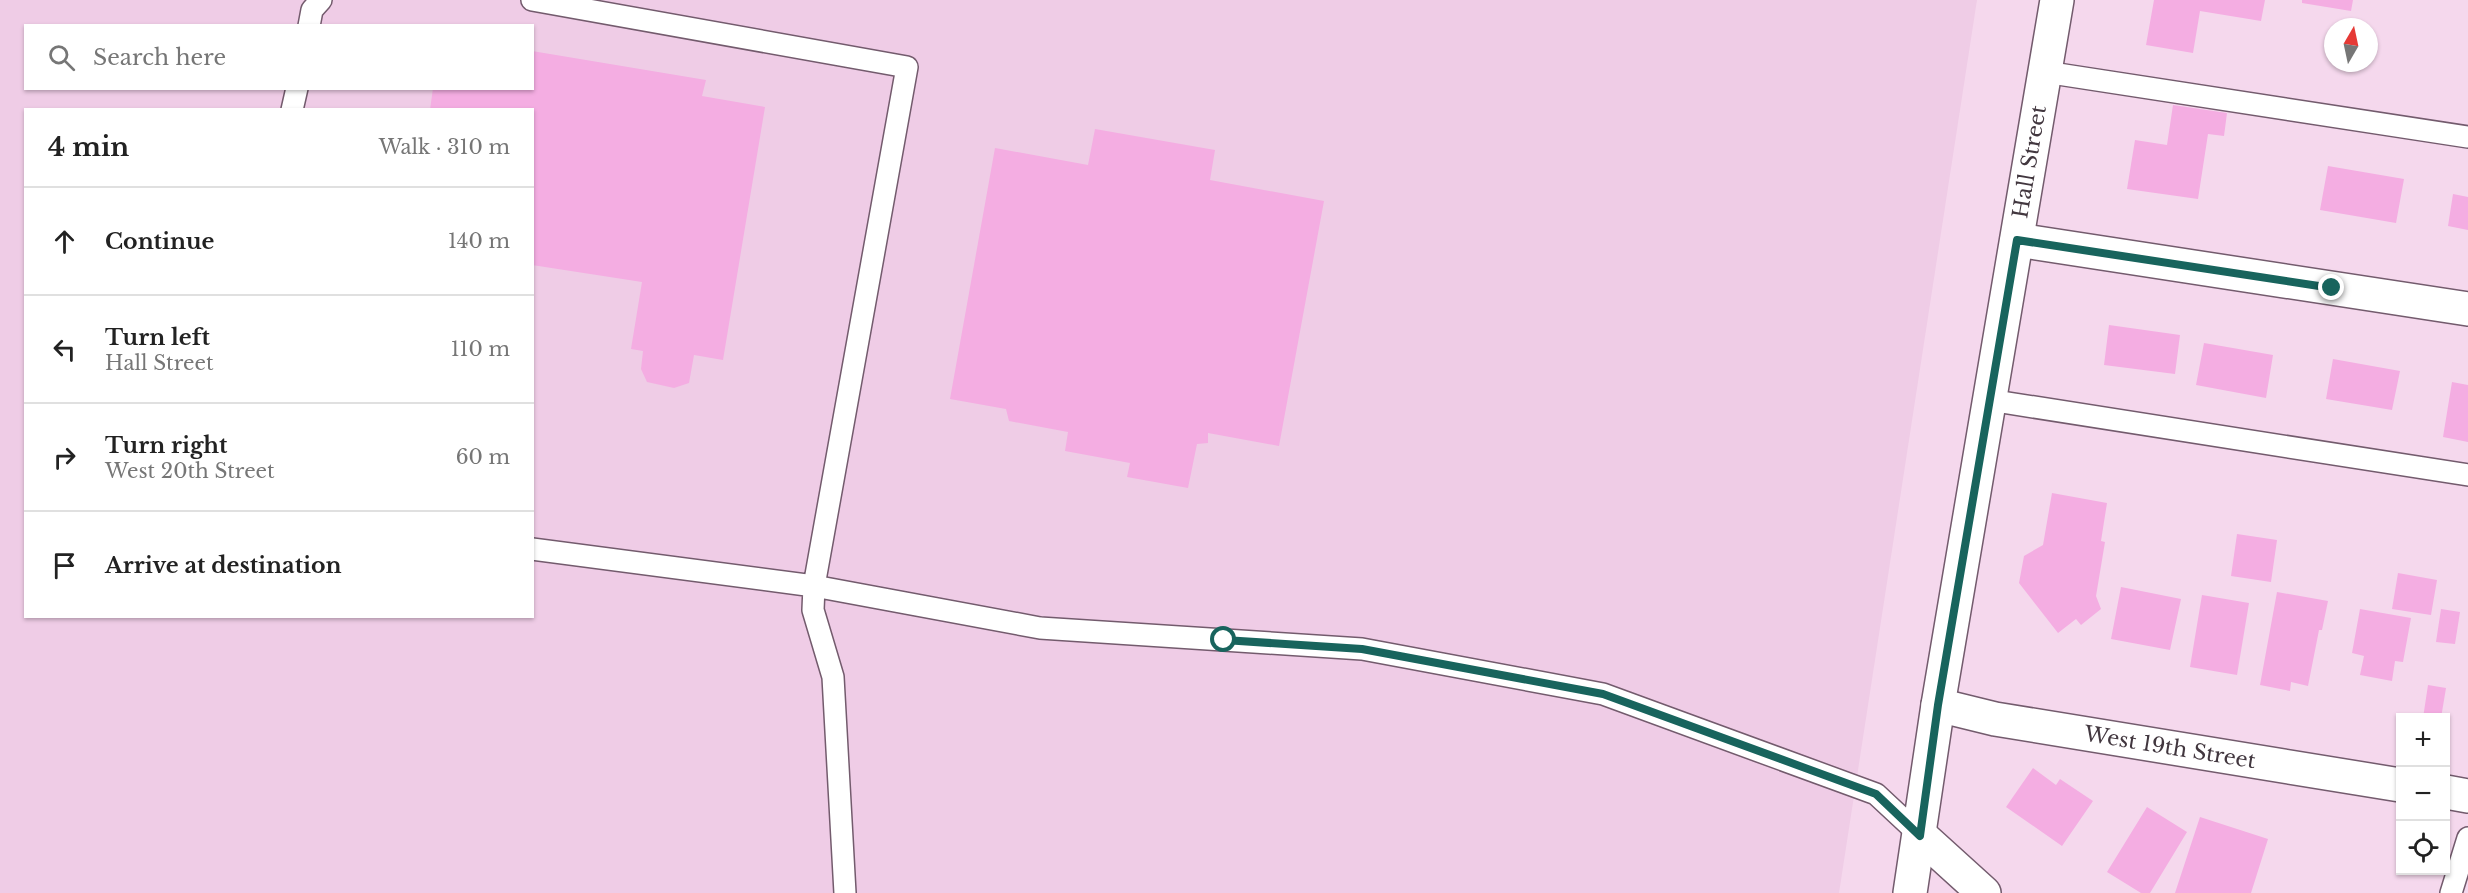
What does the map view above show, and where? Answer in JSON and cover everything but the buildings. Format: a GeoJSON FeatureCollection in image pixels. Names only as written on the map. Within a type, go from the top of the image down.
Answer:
{"type":"FeatureCollection","features":[{"type":"Feature","properties":{"kind":"street","name":"Hall Street"},"geometry":{"type":"LineString","coordinates":[[1910,893],[1938,705],[2057,0]]}},
{"type":"Feature","properties":{"kind":"street"},"geometry":{"type":"LineString","coordinates":[[2017,240],[2468,309]]}},
{"type":"Feature","properties":{"kind":"street","name":"West 19th Street"},"geometry":{"type":"LineString","coordinates":[[1938,705],[1995,719],[2396,784]]}},
{"type":"Feature","properties":{"kind":"street"},"geometry":{"type":"LineString","coordinates":[[2450,793],[2468,796]]}},
{"type":"Feature","properties":{"kind":"street"},"geometry":{"type":"LineString","coordinates":[[1920,836],[1984,893]]}},
{"type":"Feature","properties":{"kind":"lane"},"geometry":{"type":"LineString","coordinates":[[309,24],[312,10],[321,0]]}},
{"type":"Feature","properties":{"kind":"lane"},"geometry":{"type":"LineString","coordinates":[[532,0],[907,67],[814,586],[813,610],[833,677],[845,893]]}},
{"type":"Feature","properties":{"kind":"lane"},"geometry":{"type":"LineString","coordinates":[[2045,72],[2468,137]]}},
{"type":"Feature","properties":{"kind":"lane"},"geometry":{"type":"LineString","coordinates":[[292,108],[297,90]]}},
{"type":"Feature","properties":{"kind":"lane"},"geometry":{"type":"LineString","coordinates":[[1989,400],[2468,475]]}},
{"type":"Feature","properties":{"kind":"lane"},"geometry":{"type":"LineString","coordinates":[[534,549],[814,586],[1040,628],[1362,649],[1603,694],[1876,794],[1920,836]]}},
{"type":"Feature","properties":{"kind":"lane"},"geometry":{"type":"LineString","coordinates":[[2451,893],[2468,838]]}},
{"type":"Feature","properties":{"kind":"shaded area"},"geometry":{"type":"Polygon","coordinates":[[[0,0],[1977,0],[1839,893],[0,893],[0,0]]]}},
{"type":"Feature","properties":{"kind":"route"},"geometry":{"type":"LineString","coordinates":[[1224,640],[1362,649],[1603,694],[1876,794],[1920,836],[1938,705],[2017,240],[2332,288]]}}]}
